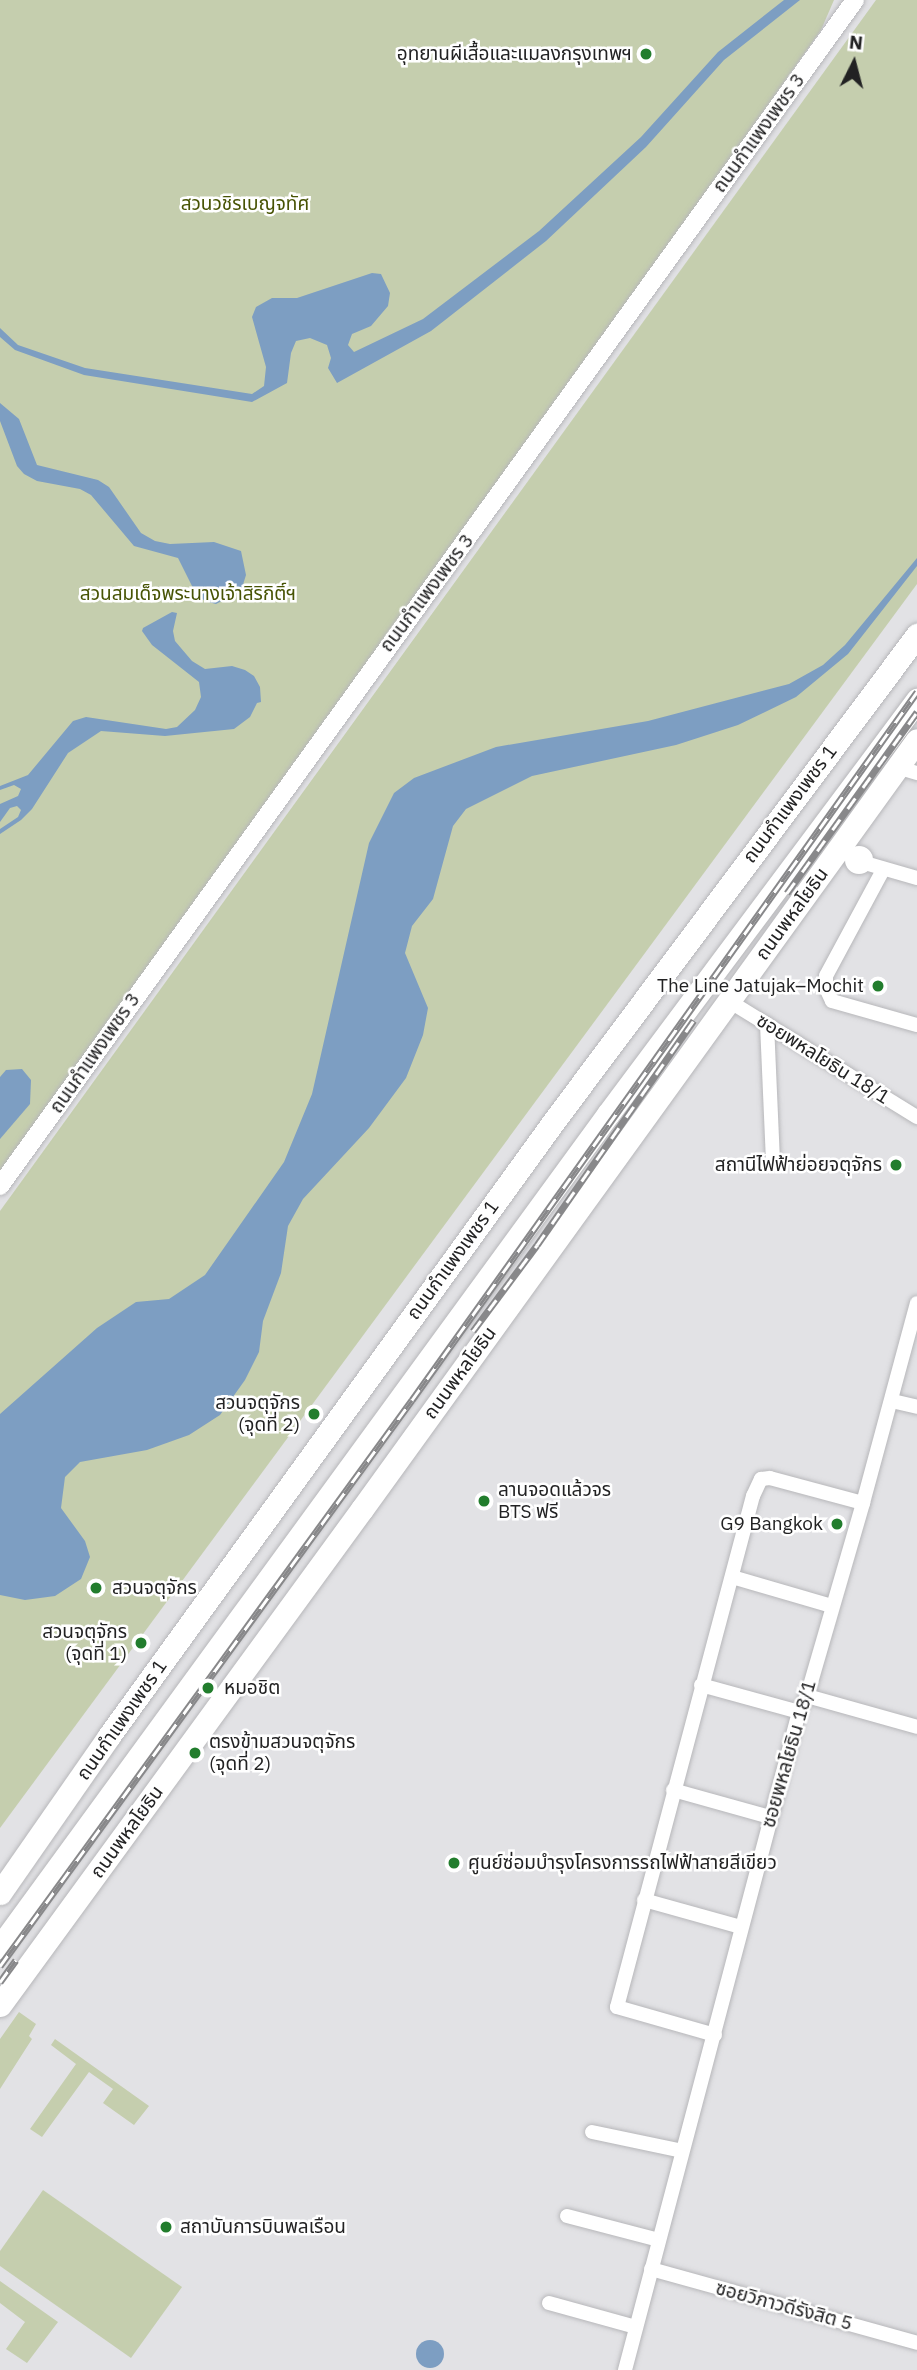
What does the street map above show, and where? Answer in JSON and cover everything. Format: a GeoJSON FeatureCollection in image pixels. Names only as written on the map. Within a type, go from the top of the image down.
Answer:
{"type":"FeatureCollection","features":[{"type":"Feature","properties":{"kind":"main road","name":"ถนนกำแพงเพชร 1"},"geometry":{"type":"LineString","coordinates":[[0,1893],[109,1736],[538,1143],[917,635]]}},
{"type":"Feature","properties":{"kind":"main road","name":"ถนนพหลโยธิน"},"geometry":{"type":"LineString","coordinates":[[0,1947],[616,1103],[917,699]]}},
{"type":"Feature","properties":{"kind":"main road","name":"ถนนพหลโยธิน"},"geometry":{"type":"LineString","coordinates":[[0,2005],[729,1001],[852,856],[907,770],[917,740]]}},
{"type":"Feature","properties":{"kind":"main road"},"geometry":{"type":"LineString","coordinates":[[295,1543],[362,1509]]}},
{"type":"Feature","properties":{"kind":"street","name":"ถนนกำแพงเพชร 3"},"geometry":{"type":"LineString","coordinates":[[0,1186],[855,0]]}},
{"type":"Feature","properties":{"kind":"street"},"geometry":{"type":"LineString","coordinates":[[852,856],[883,870],[917,878]]}},
{"type":"Feature","properties":{"kind":"street"},"geometry":{"type":"LineString","coordinates":[[883,870],[826,976],[825,988],[832,1001],[917,1025]]}},
{"type":"Feature","properties":{"kind":"street","name":"ซอยพหลโยธิน 18/1"},"geometry":{"type":"LineString","coordinates":[[729,1001],[917,1117]]}},
{"type":"Feature","properties":{"kind":"street"},"geometry":{"type":"LineString","coordinates":[[767,1024],[773,1162]]}},
{"type":"Feature","properties":{"kind":"street","name":"ซอยพหลโยธิน 18/1"},"geometry":{"type":"LineString","coordinates":[[625,2370],[799,1712],[807,1696],[863,1503],[917,1303]]}},
{"type":"Feature","properties":{"kind":"street"},"geometry":{"type":"LineString","coordinates":[[892,1401],[917,1407]]}},
{"type":"Feature","properties":{"kind":"street"},"geometry":{"type":"LineString","coordinates":[[715,2035],[617,2007],[753,1496],[761,1479],[770,1478],[863,1503]]}},
{"type":"Feature","properties":{"kind":"street"},"geometry":{"type":"LineString","coordinates":[[732,1577],[832,1606]]}},
{"type":"Feature","properties":{"kind":"street"},"geometry":{"type":"LineString","coordinates":[[701,1685],[799,1712]]}},
{"type":"Feature","properties":{"kind":"street"},"geometry":{"type":"LineString","coordinates":[[807,1696],[917,1727]]}},
{"type":"Feature","properties":{"kind":"street"},"geometry":{"type":"LineString","coordinates":[[673,1790],[771,1817]]}},
{"type":"Feature","properties":{"kind":"street"},"geometry":{"type":"LineString","coordinates":[[645,1900],[741,1927]]}},
{"type":"Feature","properties":{"kind":"street"},"geometry":{"type":"LineString","coordinates":[[592,2132],[682,2151]]}},
{"type":"Feature","properties":{"kind":"street"},"geometry":{"type":"LineString","coordinates":[[567,2217],[659,2240]]}},
{"type":"Feature","properties":{"kind":"street","name":"ซอยวิภาวดีรังสิต 5"},"geometry":{"type":"LineString","coordinates":[[651,2269],[917,2343]]}},
{"type":"Feature","properties":{"kind":"street"},"geometry":{"type":"LineString","coordinates":[[549,2302],[636,2327]]}},
{"type":"Feature","properties":{"kind":"green space"},"geometry":{"type":"Polygon","coordinates":[[[0,0],[834,0],[821,30],[393,634],[0,1173],[0,0]]]}},
{"type":"Feature","properties":{"kind":"green space","name":"สวนจตุจักร"},"geometry":{"type":"Polygon","coordinates":[[[876,0],[917,0],[917,584],[0,1828],[0,1211],[876,0]]]}},
{"type":"Feature","properties":{"kind":"green space"},"geometry":{"type":"Polygon","coordinates":[[[19,2012],[36,2024],[29,2036],[32,2039],[0,2089],[0,2039],[19,2012]]]}},
{"type":"Feature","properties":{"kind":"green space"},"geometry":{"type":"Polygon","coordinates":[[[55,2039],[149,2106],[134,2125],[103,2103],[113,2089],[89,2072],[42,2137],[30,2129],[76,2064],[51,2045],[55,2039]]]}},
{"type":"Feature","properties":{"kind":"green space"},"geometry":{"type":"Polygon","coordinates":[[[43,2190],[182,2287],[131,2358],[0,2266],[0,2251],[43,2190]]]}},
{"type":"Feature","properties":{"kind":"green space"},"geometry":{"type":"Polygon","coordinates":[[[0,2281],[58,2322],[27,2363],[6,2349],[25,2322],[0,2303],[0,2281]]]}},
{"type":"Feature","properties":{"kind":"water"},"geometry":{"type":"Polygon","coordinates":[[[784,0],[800,0],[724,60],[646,147],[546,241],[431,331],[337,383],[328,368],[331,358],[327,345],[310,338],[296,341],[291,353],[287,383],[252,402],[84,375],[15,350],[0,337],[0,328],[18,345],[85,368],[252,394],[264,386],[266,367],[252,317],[256,307],[272,298],[297,298],[372,273],[381,274],[390,293],[388,306],[371,326],[352,334],[348,345],[354,352],[423,319],[539,231],[641,137],[718,52],[784,0]]]}},
{"type":"Feature","properties":{"kind":"water"},"geometry":{"type":"Polygon","coordinates":[[[0,403],[19,419],[37,465],[98,480],[109,487],[141,533],[155,541],[170,544],[214,542],[241,551],[246,575],[241,591],[216,604],[205,601],[196,594],[178,558],[134,546],[91,495],[80,489],[37,481],[24,474],[17,466],[0,421],[0,403]]]}},
{"type":"Feature","properties":{"kind":"water"},"geometry":{"type":"Polygon","coordinates":[[[917,558],[917,566],[848,654],[796,697],[738,725],[676,745],[532,776],[466,809],[453,826],[433,899],[412,926],[405,953],[428,1008],[423,1035],[406,1078],[369,1128],[303,1199],[288,1226],[281,1273],[263,1321],[259,1352],[245,1380],[220,1415],[189,1435],[147,1450],[80,1462],[65,1477],[61,1508],[85,1541],[90,1557],[81,1579],[55,1596],[25,1600],[0,1595],[0,1414],[97,1328],[136,1302],[169,1299],[205,1275],[284,1162],[312,1094],[369,843],[394,793],[414,778],[496,747],[648,721],[789,684],[823,665],[845,645],[917,558]]]}},
{"type":"Feature","properties":{"kind":"water"},"geometry":{"type":"Polygon","coordinates":[[[172,612],[177,613],[173,631],[175,641],[192,661],[205,669],[232,666],[254,676],[260,687],[261,702],[257,703],[250,717],[234,729],[165,736],[101,731],[68,753],[32,809],[0,834],[0,829],[18,817],[21,810],[17,806],[10,808],[0,822],[0,804],[18,796],[21,789],[14,785],[0,790],[0,786],[28,775],[73,721],[86,717],[166,729],[177,727],[195,710],[201,697],[199,682],[152,645],[142,631],[172,612]]]}},
{"type":"Feature","properties":{"kind":"water"},"geometry":{"type":"Polygon","coordinates":[[[22,1069],[31,1080],[30,1104],[0,1139],[0,1077],[6,1070],[22,1069]]]}},
{"type":"Feature","properties":{"kind":"water"},"geometry":{"type":"Polygon","coordinates":[[[430,2340],[440,2344],[444,2354],[440,2364],[430,2368],[420,2364],[416,2354],[420,2344],[430,2340]]]}},
{"type":"Feature","properties":{"kind":"railway"},"geometry":{"type":"LineString","coordinates":[[0,1966],[412,1400],[917,692]]}},
{"type":"Feature","properties":{"kind":"railway"},"geometry":{"type":"LineString","coordinates":[[787,893],[917,712]]}},
{"type":"Feature","properties":{"kind":"railway"},"geometry":{"type":"LineString","coordinates":[[473,1331],[537,1245],[694,1020]]}},
{"type":"Feature","properties":{"kind":"railway"},"geometry":{"type":"LineString","coordinates":[[0,1982],[16,1960]]}},
{"type":"Feature","properties":{"kind":"place","name":"อุทยานผีเสื้อและแมลงกรุงเทพฯ"},"geometry":{"type":"Point","coordinates":[646,54]}},
{"type":"Feature","properties":{"kind":"place","name":"The Line Jatujak–Mochit"},"geometry":{"type":"Point","coordinates":[878,986]}},
{"type":"Feature","properties":{"kind":"place","name":"สถานีไฟฟ้าย่อยจตุจักร"},"geometry":{"type":"Point","coordinates":[896,1165]}},
{"type":"Feature","properties":{"kind":"place","name":"สวนจตุจักร (จุดที่ 2)"},"geometry":{"type":"Point","coordinates":[314,1414]}},
{"type":"Feature","properties":{"kind":"place","name":"ลานจอดแล้วจร BTS ฟรี"},"geometry":{"type":"Point","coordinates":[484,1501]}},
{"type":"Feature","properties":{"kind":"place","name":"G9 Bangkok"},"geometry":{"type":"Point","coordinates":[837,1524]}},
{"type":"Feature","properties":{"kind":"place","name":"สวนจตุจักร"},"geometry":{"type":"Point","coordinates":[96,1588]}},
{"type":"Feature","properties":{"kind":"place","name":"สวนจตุจักร (จุดที่ 1)"},"geometry":{"type":"Point","coordinates":[141,1643]}},
{"type":"Feature","properties":{"kind":"place","name":"หมอชิต"},"geometry":{"type":"Point","coordinates":[208,1688]}},
{"type":"Feature","properties":{"kind":"place","name":"ตรงข้ามสวนจตุจักร (จุดที่ 2)"},"geometry":{"type":"Point","coordinates":[195,1753]}},
{"type":"Feature","properties":{"kind":"place","name":"ศูนย์ซ่อมบำรุงโครงการรถไฟฟ้าสายสีเขียว"},"geometry":{"type":"Point","coordinates":[454,1863]}},
{"type":"Feature","properties":{"kind":"place","name":"สถาบันการบินพลเรือน"},"geometry":{"type":"Point","coordinates":[166,2227]}},
{"type":"Feature","properties":{"kind":"park label","name":"สวนวชิรเบญจทัศ"},"geometry":{"type":"Point","coordinates":[245,204]}},
{"type":"Feature","properties":{"kind":"park label","name":"สวนสมเด็จพระนางเจ้าสิริกิติ์ฯ"},"geometry":{"type":"Point","coordinates":[188,594]}}]}
